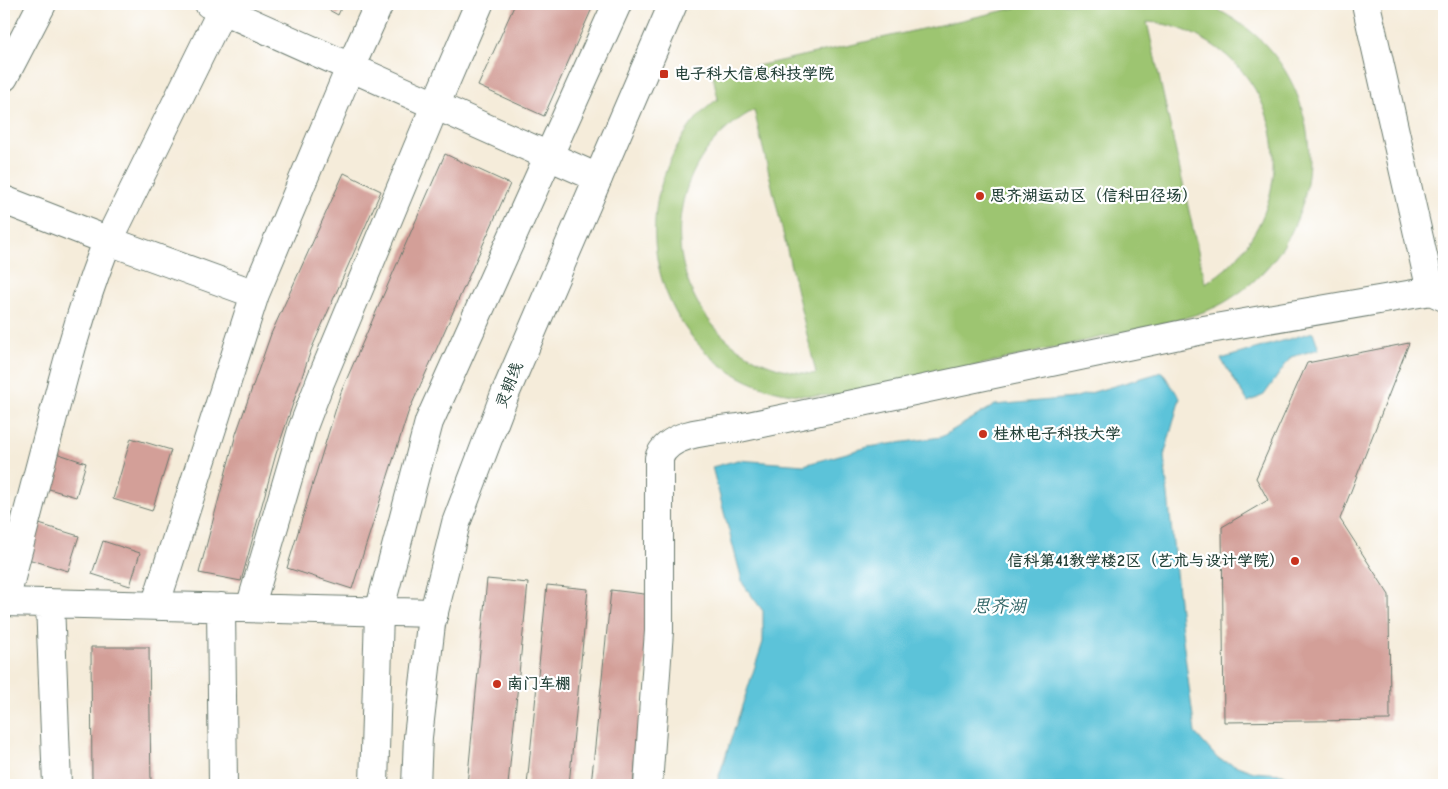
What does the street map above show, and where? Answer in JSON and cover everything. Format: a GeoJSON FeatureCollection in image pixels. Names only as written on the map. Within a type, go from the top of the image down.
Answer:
{"type":"FeatureCollection","features":[{"type":"Feature","properties":{"kind":"street"},"geometry":{"type":"LineString","coordinates":[[4,77],[42,4]]}},
{"type":"Feature","properties":{"kind":"street"},"geometry":{"type":"LineString","coordinates":[[155,606],[255,294],[350,68],[379,4]]}},
{"type":"Feature","properties":{"kind":"street"},"geometry":{"type":"LineString","coordinates":[[250,608],[303,427],[479,4]]}},
{"type":"Feature","properties":{"kind":"street"},"geometry":{"type":"LineString","coordinates":[[374,785],[379,612],[429,422],[618,4]]}},
{"type":"Feature","properties":{"kind":"street","name":"灵朝线"},"geometry":{"type":"LineString","coordinates":[[416,785],[418,737],[431,624],[456,523],[501,403],[675,4]]}},
{"type":"Feature","properties":{"kind":"street"},"geometry":{"type":"LineString","coordinates":[[648,785],[659,631],[659,458],[672,441],[704,432],[738,428],[1198,331],[1438,294],[1366,4]]}},
{"type":"Feature","properties":{"kind":"street"},"geometry":{"type":"LineString","coordinates":[[434,613],[4,602],[76,330],[89,288],[109,241],[219,6],[350,68],[598,178]]}},
{"type":"Feature","properties":{"kind":"street"},"geometry":{"type":"LineString","coordinates":[[4,200],[109,241],[255,294]]}},
{"type":"Feature","properties":{"kind":"street"},"geometry":{"type":"LineString","coordinates":[[50,603],[57,785]]}},
{"type":"Feature","properties":{"kind":"street"},"geometry":{"type":"LineString","coordinates":[[221,607],[223,785]]}},
{"type":"Feature","properties":{"kind":"green space","name":"思齐湖运动区（信科田径场）"},"geometry":{"type":"Polygon","coordinates":[[[1033,4],[1212,4],[1209,5],[1242,24],[1257,36],[1280,63],[1292,84],[1299,99],[1307,134],[1309,161],[1306,189],[1299,214],[1288,239],[1272,262],[1253,282],[1230,299],[1206,311],[1181,319],[856,393],[819,396],[791,394],[747,381],[718,362],[693,339],[674,310],[662,279],[655,245],[656,210],[664,176],[673,154],[685,133],[700,115],[718,99],[713,76],[1033,4]],[[1147,22],[1205,283],[1219,274],[1237,258],[1251,238],[1264,213],[1272,187],[1274,160],[1272,133],[1264,107],[1251,83],[1233,62],[1211,44],[1188,32],[1164,24],[1147,22]],[[754,110],[715,141],[690,179],[680,222],[683,265],[699,306],[727,340],[766,363],[815,374],[816,373],[754,110]]]}},
{"type":"Feature","properties":{"kind":"water"},"geometry":{"type":"Polygon","coordinates":[[[1313,332],[1319,349],[1291,357],[1264,395],[1248,402],[1221,359],[1313,332]]]}},
{"type":"Feature","properties":{"kind":"water","name":"思齐湖"},"geometry":{"type":"Polygon","coordinates":[[[1162,372],[1180,398],[1164,456],[1183,640],[1195,733],[1218,759],[1254,772],[1283,774],[1295,782],[1304,782],[1309,785],[716,785],[763,642],[763,611],[743,584],[712,467],[738,460],[804,465],[868,447],[941,437],[995,405],[1073,398],[1162,372]]]}},
{"type":"Feature","properties":{"kind":"building"},"geometry":{"type":"Polygon","coordinates":[[[318,4],[343,4],[338,15],[318,4]]]}},
{"type":"Feature","properties":{"kind":"building"},"geometry":{"type":"Polygon","coordinates":[[[515,4],[594,4],[544,116],[478,86],[515,4]]]}},
{"type":"Feature","properties":{"kind":"building"},"geometry":{"type":"Polygon","coordinates":[[[445,154],[510,184],[408,413],[352,589],[287,568],[341,392],[445,154]]]}},
{"type":"Feature","properties":{"kind":"building"},"geometry":{"type":"Polygon","coordinates":[[[344,173],[381,191],[311,350],[276,454],[241,581],[199,573],[236,434],[271,334],[344,173]]]}},
{"type":"Feature","properties":{"kind":"building","name":"信科第41教学楼2区（艺术与设计学院）"},"geometry":{"type":"Polygon","coordinates":[[[1409,343],[1340,519],[1389,595],[1390,720],[1224,722],[1222,527],[1268,500],[1256,478],[1307,363],[1409,343]]]}},
{"type":"Feature","properties":{"kind":"building"},"geometry":{"type":"Polygon","coordinates":[[[131,438],[171,450],[152,511],[113,499],[131,438]]]}},
{"type":"Feature","properties":{"kind":"building"},"geometry":{"type":"Polygon","coordinates":[[[50,451],[86,463],[76,497],[39,486],[50,451]]]}},
{"type":"Feature","properties":{"kind":"building"},"geometry":{"type":"Polygon","coordinates":[[[29,521],[79,536],[68,571],[18,556],[29,521]]]}},
{"type":"Feature","properties":{"kind":"building"},"geometry":{"type":"Polygon","coordinates":[[[103,541],[140,553],[130,586],[92,574],[103,541]]]}},
{"type":"Feature","properties":{"kind":"building","name":"南门车棚"},"geometry":{"type":"Polygon","coordinates":[[[487,579],[528,583],[508,785],[467,785],[487,579]]]}},
{"type":"Feature","properties":{"kind":"building","name":"南门车棚"},"geometry":{"type":"Polygon","coordinates":[[[547,585],[588,589],[569,785],[527,785],[547,585]]]}},
{"type":"Feature","properties":{"kind":"building","name":"南门车棚"},"geometry":{"type":"Polygon","coordinates":[[[611,590],[652,595],[633,785],[591,785],[611,590]]]}},
{"type":"Feature","properties":{"kind":"building"},"geometry":{"type":"Polygon","coordinates":[[[91,647],[149,647],[151,785],[92,785],[91,647]]]}},
{"type":"Feature","properties":{"kind":"place","name":"电子科大信息科技学院"},"geometry":{"type":"Point","coordinates":[664,74]}},
{"type":"Feature","properties":{"kind":"place","name":"思齐湖运动区（信科田径场）"},"geometry":{"type":"Point","coordinates":[980,196]}},
{"type":"Feature","properties":{"kind":"place","name":"桂林电子科技大学"},"geometry":{"type":"Point","coordinates":[983,434]}},
{"type":"Feature","properties":{"kind":"place","name":"信科第41教学楼2区（艺术与设计学院）"},"geometry":{"type":"Point","coordinates":[1295,561]}},
{"type":"Feature","properties":{"kind":"place","name":"南门车棚"},"geometry":{"type":"Point","coordinates":[497,684]}}]}
